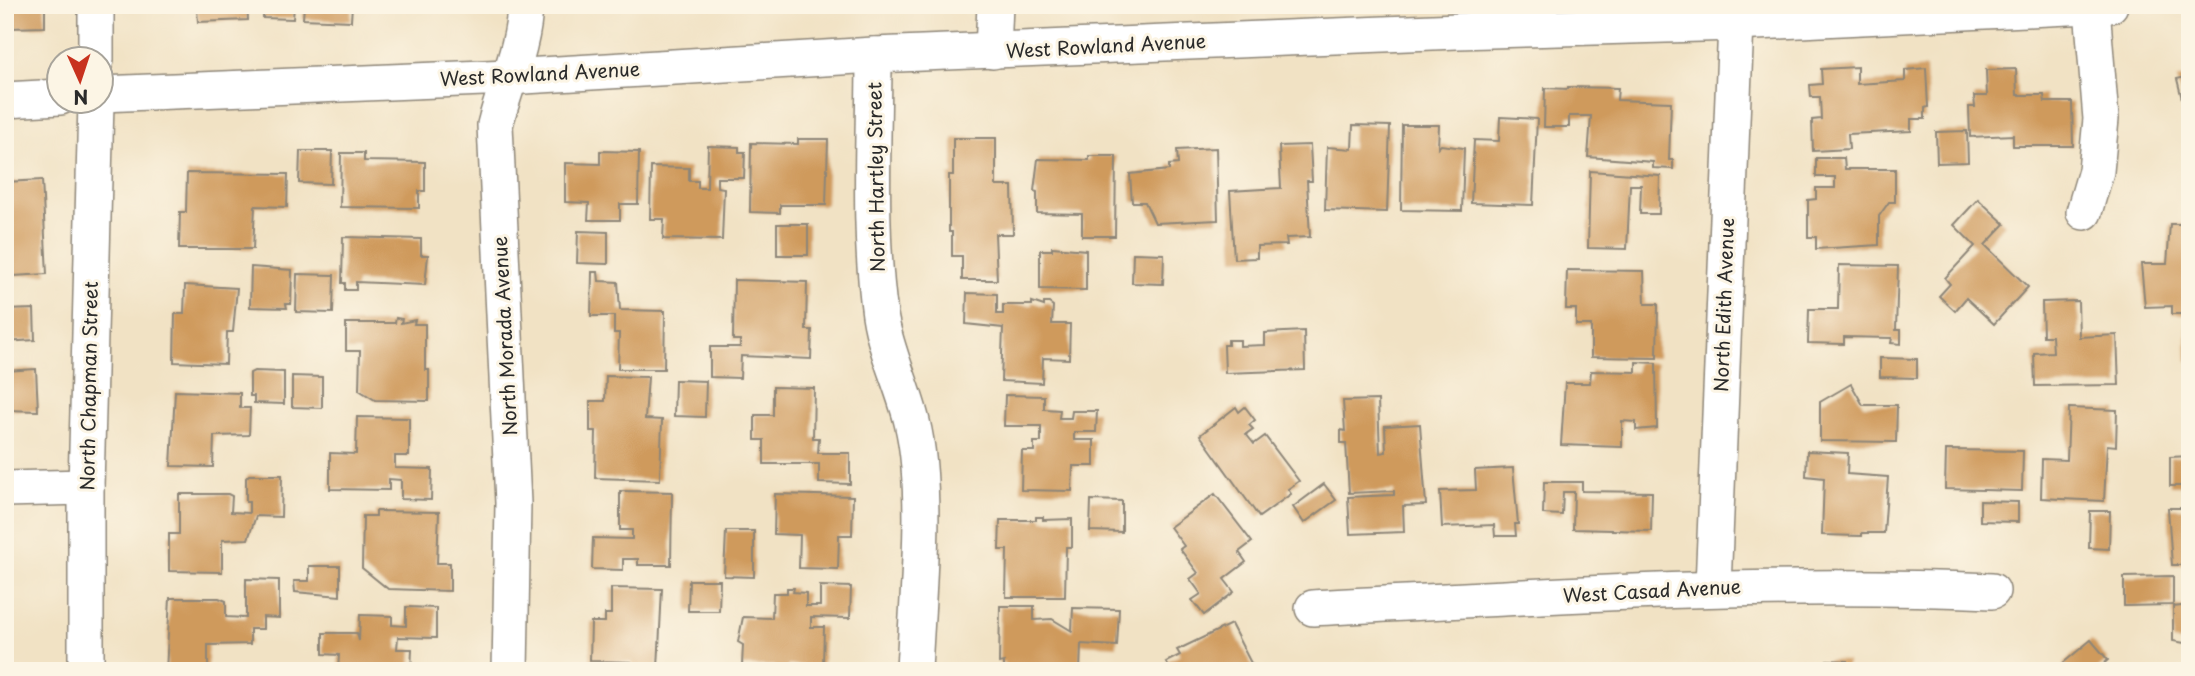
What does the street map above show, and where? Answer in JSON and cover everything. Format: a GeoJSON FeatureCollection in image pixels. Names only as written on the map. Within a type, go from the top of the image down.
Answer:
{"type":"FeatureCollection","features":[{"type":"Feature","properties":{"kind":"street"},"geometry":{"type":"LineString","coordinates":[[96,5],[96,46]]}},
{"type":"Feature","properties":{"kind":"street","name":"North Morada Avenue"},"geometry":{"type":"LineString","coordinates":[[510,671],[513,503],[495,125],[508,77],[524,35],[525,5]]}},
{"type":"Feature","properties":{"kind":"street"},"geometry":{"type":"LineString","coordinates":[[993,51],[995,5]]}},
{"type":"Feature","properties":{"kind":"street"},"geometry":{"type":"LineString","coordinates":[[2084,212],[2096,171],[2101,119],[2101,7]]}},
{"type":"Feature","properties":{"kind":"street","name":"West Rowland Avenue"},"geometry":{"type":"LineString","coordinates":[[116,93],[508,77],[874,55],[993,51],[1457,18],[1736,23],[1895,10],[2101,7]]}},
{"type":"Feature","properties":{"kind":"street","name":"North Edith Avenue"},"geometry":{"type":"LineString","coordinates":[[1713,587],[1736,23]]}},
{"type":"Feature","properties":{"kind":"street","name":"North Hartley Street"},"geometry":{"type":"LineString","coordinates":[[874,55],[873,247],[881,316],[891,364],[912,422],[919,473],[914,671]]}},
{"type":"Feature","properties":{"kind":"street"},"geometry":{"type":"LineString","coordinates":[[5,100],[46,98]]}},
{"type":"Feature","properties":{"kind":"street","name":"North Chapman Street"},"geometry":{"type":"LineString","coordinates":[[86,671],[86,487],[96,116]]}},
{"type":"Feature","properties":{"kind":"street"},"geometry":{"type":"LineString","coordinates":[[5,489],[86,487]]}},
{"type":"Feature","properties":{"kind":"street","name":"West Casad Avenue"},"geometry":{"type":"LineString","coordinates":[[1313,608],[1713,587],[1876,586],[1992,591]]}},
{"type":"Feature","properties":{"kind":"building"},"geometry":{"type":"Polygon","coordinates":[[[5,5],[45,5],[45,27],[9,28],[8,22],[5,22],[5,5]]]}},
{"type":"Feature","properties":{"kind":"building"},"geometry":{"type":"Polygon","coordinates":[[[188,5],[247,5],[248,20],[198,22],[197,9],[188,10],[188,5]]]}},
{"type":"Feature","properties":{"kind":"building"},"geometry":{"type":"Polygon","coordinates":[[[264,5],[294,5],[293,19],[263,18],[264,5]]]}},
{"type":"Feature","properties":{"kind":"building"},"geometry":{"type":"Polygon","coordinates":[[[304,5],[352,5],[351,21],[303,19],[304,5]]]}},
{"type":"Feature","properties":{"kind":"building"},"geometry":{"type":"Polygon","coordinates":[[[2190,49],[2190,66],[2189,66],[2185,50],[2190,49]]]}},
{"type":"Feature","properties":{"kind":"building"},"geometry":{"type":"Polygon","coordinates":[[[1857,67],[1857,84],[1905,81],[1905,70],[1926,68],[1928,107],[1925,108],[1925,119],[1911,119],[1911,131],[1848,134],[1849,149],[1813,151],[1812,120],[1821,119],[1820,97],[1811,97],[1810,85],[1822,84],[1821,69],[1857,67]]]}},
{"type":"Feature","properties":{"kind":"building"},"geometry":{"type":"Polygon","coordinates":[[[2016,69],[2017,95],[2044,95],[2045,102],[2072,102],[2073,146],[2013,146],[2013,135],[1970,137],[1969,107],[1975,107],[1974,96],[1987,96],[1986,70],[2016,69]]]}},
{"type":"Feature","properties":{"kind":"building"},"geometry":{"type":"Polygon","coordinates":[[[2190,76],[2190,109],[2185,111],[2177,79],[2190,76]]]}},
{"type":"Feature","properties":{"kind":"building"},"geometry":{"type":"Polygon","coordinates":[[[1545,88],[1618,88],[1617,100],[1671,102],[1669,160],[1673,160],[1673,169],[1653,168],[1653,162],[1588,157],[1591,116],[1569,116],[1569,127],[1544,127],[1545,88]]]}},
{"type":"Feature","properties":{"kind":"building"},"geometry":{"type":"Polygon","coordinates":[[[1500,117],[1537,119],[1533,205],[1471,203],[1474,140],[1499,141],[1500,117]]]}},
{"type":"Feature","properties":{"kind":"building"},"geometry":{"type":"Polygon","coordinates":[[[1353,125],[1390,126],[1387,212],[1325,210],[1327,147],[1352,149],[1353,125]]]}},
{"type":"Feature","properties":{"kind":"building"},"geometry":{"type":"Polygon","coordinates":[[[1402,125],[1439,125],[1438,148],[1441,145],[1464,148],[1462,211],[1401,210],[1402,125]]]}},
{"type":"Feature","properties":{"kind":"building"},"geometry":{"type":"Polygon","coordinates":[[[1967,131],[1968,162],[1937,163],[1936,132],[1967,131]]]}},
{"type":"Feature","properties":{"kind":"building"},"geometry":{"type":"Polygon","coordinates":[[[953,138],[996,138],[996,186],[1012,186],[1013,234],[995,234],[997,280],[962,280],[962,256],[952,256],[952,232],[949,232],[949,175],[953,175],[953,138]]]}},
{"type":"Feature","properties":{"kind":"building"},"geometry":{"type":"Polygon","coordinates":[[[798,139],[828,139],[826,205],[780,205],[780,213],[750,212],[751,143],[798,144],[798,139]]]}},
{"type":"Feature","properties":{"kind":"building"},"geometry":{"type":"Polygon","coordinates":[[[1310,145],[1312,181],[1307,181],[1310,237],[1286,238],[1287,245],[1257,246],[1257,258],[1234,259],[1230,191],[1281,188],[1279,146],[1310,145]]]}},
{"type":"Feature","properties":{"kind":"building"},"geometry":{"type":"Polygon","coordinates":[[[708,146],[739,147],[739,152],[745,152],[744,178],[717,178],[717,187],[724,188],[722,240],[663,239],[664,219],[650,219],[651,167],[689,168],[689,181],[698,181],[698,188],[707,188],[708,146]]]}},
{"type":"Feature","properties":{"kind":"building"},"geometry":{"type":"Polygon","coordinates":[[[1216,148],[1218,220],[1155,223],[1145,202],[1132,202],[1130,174],[1169,170],[1169,165],[1178,164],[1177,150],[1216,148]]]}},
{"type":"Feature","properties":{"kind":"building"},"geometry":{"type":"Polygon","coordinates":[[[300,151],[332,151],[331,184],[299,183],[300,151]]]}},
{"type":"Feature","properties":{"kind":"building"},"geometry":{"type":"Polygon","coordinates":[[[600,151],[639,152],[638,204],[620,204],[620,220],[588,220],[589,203],[565,202],[565,163],[600,164],[600,151]]]}},
{"type":"Feature","properties":{"kind":"building"},"geometry":{"type":"Polygon","coordinates":[[[341,153],[364,153],[364,161],[425,162],[425,191],[419,191],[419,208],[340,207],[341,153]]]}},
{"type":"Feature","properties":{"kind":"building"},"geometry":{"type":"Polygon","coordinates":[[[1089,156],[1116,156],[1115,236],[1082,236],[1082,214],[1037,213],[1037,192],[1034,191],[1038,159],[1089,160],[1089,156]]]}},
{"type":"Feature","properties":{"kind":"building"},"geometry":{"type":"Polygon","coordinates":[[[1816,158],[1844,158],[1845,169],[1895,169],[1895,202],[1889,202],[1879,216],[1879,245],[1816,249],[1816,237],[1808,237],[1808,200],[1816,199],[1816,188],[1835,188],[1835,177],[1816,177],[1816,158]]]}},
{"type":"Feature","properties":{"kind":"building"},"geometry":{"type":"Polygon","coordinates":[[[1590,171],[1660,176],[1659,214],[1640,214],[1641,185],[1630,185],[1627,249],[1588,248],[1590,171]]]}},
{"type":"Feature","properties":{"kind":"building"},"geometry":{"type":"Polygon","coordinates":[[[187,173],[288,174],[287,207],[255,206],[253,249],[179,249],[180,212],[186,212],[187,173]]]}},
{"type":"Feature","properties":{"kind":"building"},"geometry":{"type":"Polygon","coordinates":[[[42,180],[47,274],[13,276],[11,248],[5,248],[5,182],[42,180]]]}},
{"type":"Feature","properties":{"kind":"building"},"geometry":{"type":"Polygon","coordinates":[[[1978,199],[2005,224],[1985,245],[2028,287],[1994,324],[1966,298],[1955,311],[1939,296],[1950,284],[1945,278],[1975,246],[1954,225],[1978,199]]]}},
{"type":"Feature","properties":{"kind":"building"},"geometry":{"type":"Polygon","coordinates":[[[777,224],[808,224],[808,255],[777,255],[777,224]]]}},
{"type":"Feature","properties":{"kind":"building"},"geometry":{"type":"Polygon","coordinates":[[[2170,224],[2190,224],[2190,306],[2186,306],[2186,314],[2172,314],[2172,306],[2145,307],[2141,264],[2167,264],[2170,224]]]}},
{"type":"Feature","properties":{"kind":"building"},"geometry":{"type":"Polygon","coordinates":[[[578,231],[608,232],[608,264],[577,263],[578,231]]]}},
{"type":"Feature","properties":{"kind":"building"},"geometry":{"type":"Polygon","coordinates":[[[343,237],[421,239],[421,255],[428,255],[425,285],[356,282],[356,290],[345,290],[345,283],[342,283],[343,237]]]}},
{"type":"Feature","properties":{"kind":"building"},"geometry":{"type":"Polygon","coordinates":[[[1052,247],[1086,250],[1086,290],[1040,289],[1040,250],[1052,250],[1052,247]]]}},
{"type":"Feature","properties":{"kind":"building"},"geometry":{"type":"Polygon","coordinates":[[[1133,253],[1164,254],[1163,284],[1132,283],[1133,253]]]}},
{"type":"Feature","properties":{"kind":"building"},"geometry":{"type":"Polygon","coordinates":[[[1839,265],[1898,266],[1896,330],[1901,330],[1901,344],[1891,343],[1892,338],[1844,337],[1844,344],[1808,343],[1809,309],[1838,309],[1839,265]]]}},
{"type":"Feature","properties":{"kind":"building"},"geometry":{"type":"Polygon","coordinates":[[[251,267],[292,270],[291,304],[286,304],[287,308],[250,307],[251,267]]]}},
{"type":"Feature","properties":{"kind":"building"},"geometry":{"type":"Polygon","coordinates":[[[1567,270],[1644,271],[1645,304],[1658,304],[1657,358],[1591,357],[1591,325],[1576,325],[1576,309],[1566,309],[1567,270]]]}},
{"type":"Feature","properties":{"kind":"building"},"geometry":{"type":"Polygon","coordinates":[[[592,272],[598,272],[599,281],[618,282],[620,310],[665,311],[664,369],[618,369],[619,333],[614,333],[614,316],[591,316],[592,272]]]}},
{"type":"Feature","properties":{"kind":"building"},"geometry":{"type":"Polygon","coordinates":[[[297,274],[334,275],[333,313],[296,312],[297,274]]]}},
{"type":"Feature","properties":{"kind":"building"},"geometry":{"type":"Polygon","coordinates":[[[734,280],[807,282],[806,330],[812,330],[811,359],[741,356],[740,378],[710,377],[710,347],[740,347],[740,340],[733,340],[734,280]]]}},
{"type":"Feature","properties":{"kind":"building"},"geometry":{"type":"Polygon","coordinates":[[[185,285],[237,288],[233,332],[227,332],[226,364],[174,362],[175,314],[184,314],[185,285]]]}},
{"type":"Feature","properties":{"kind":"building"},"geometry":{"type":"Polygon","coordinates":[[[967,293],[997,294],[997,314],[1003,314],[1003,305],[1032,305],[1032,302],[1044,306],[1044,303],[1049,303],[1053,306],[1052,324],[1070,324],[1069,359],[1043,358],[1042,383],[1001,381],[1003,328],[966,324],[967,293]]]}},
{"type":"Feature","properties":{"kind":"building"},"geometry":{"type":"Polygon","coordinates":[[[2078,301],[2079,337],[2117,335],[2119,385],[2035,386],[2034,353],[2053,352],[2052,336],[2043,336],[2042,302],[2078,301]]]}},
{"type":"Feature","properties":{"kind":"building"},"geometry":{"type":"Polygon","coordinates":[[[34,309],[35,340],[5,342],[5,310],[34,309]]]}},
{"type":"Feature","properties":{"kind":"building"},"geometry":{"type":"Polygon","coordinates":[[[2186,317],[2190,317],[2190,361],[2187,361],[2186,317]]]}},
{"type":"Feature","properties":{"kind":"building"},"geometry":{"type":"Polygon","coordinates":[[[396,318],[402,319],[401,323],[415,320],[414,324],[425,324],[425,370],[429,370],[429,401],[375,400],[359,390],[360,351],[346,351],[346,323],[395,323],[396,318]]]}},
{"type":"Feature","properties":{"kind":"building"},"geometry":{"type":"Polygon","coordinates":[[[1304,331],[1305,370],[1225,373],[1224,345],[1228,345],[1228,340],[1240,340],[1240,346],[1265,345],[1265,333],[1304,331]]]}},
{"type":"Feature","properties":{"kind":"building"},"geometry":{"type":"Polygon","coordinates":[[[1880,358],[1917,359],[1917,378],[1880,377],[1880,358]]]}},
{"type":"Feature","properties":{"kind":"building"},"geometry":{"type":"Polygon","coordinates":[[[1636,362],[1656,363],[1657,428],[1636,430],[1636,422],[1622,421],[1622,447],[1561,445],[1565,383],[1590,383],[1591,371],[1636,372],[1636,362]]]}},
{"type":"Feature","properties":{"kind":"building"},"geometry":{"type":"Polygon","coordinates":[[[36,369],[38,411],[5,410],[5,371],[36,369]]]}},
{"type":"Feature","properties":{"kind":"building"},"geometry":{"type":"Polygon","coordinates":[[[284,372],[284,404],[254,403],[254,396],[250,396],[250,373],[284,372]]]}},
{"type":"Feature","properties":{"kind":"building"},"geometry":{"type":"Polygon","coordinates":[[[292,376],[322,377],[322,408],[292,407],[292,376]]]}},
{"type":"Feature","properties":{"kind":"building"},"geometry":{"type":"Polygon","coordinates":[[[606,376],[648,377],[645,419],[662,420],[660,480],[595,478],[596,431],[590,431],[590,401],[605,401],[606,376]]]}},
{"type":"Feature","properties":{"kind":"building"},"geometry":{"type":"Polygon","coordinates":[[[675,380],[706,381],[705,417],[674,416],[675,380]]]}},
{"type":"Feature","properties":{"kind":"building"},"geometry":{"type":"Polygon","coordinates":[[[1851,384],[1863,405],[1897,405],[1896,442],[1820,441],[1820,402],[1851,384]]]}},
{"type":"Feature","properties":{"kind":"building"},"geometry":{"type":"Polygon","coordinates":[[[773,387],[814,388],[813,438],[819,438],[818,453],[850,453],[850,484],[819,483],[819,464],[764,464],[764,440],[755,440],[755,415],[773,415],[773,387]]]}},
{"type":"Feature","properties":{"kind":"building"},"geometry":{"type":"Polygon","coordinates":[[[175,391],[240,393],[240,408],[250,408],[249,435],[214,436],[213,467],[171,466],[175,391]]]}},
{"type":"Feature","properties":{"kind":"building"},"geometry":{"type":"Polygon","coordinates":[[[1005,395],[1044,396],[1044,409],[1060,410],[1059,418],[1071,418],[1072,411],[1097,411],[1096,432],[1074,432],[1074,440],[1094,440],[1094,466],[1073,466],[1072,491],[1021,490],[1022,451],[1034,451],[1034,442],[1041,442],[1041,426],[1004,426],[1005,395]]]}},
{"type":"Feature","properties":{"kind":"building"},"geometry":{"type":"Polygon","coordinates":[[[1378,400],[1380,453],[1386,452],[1385,426],[1420,424],[1426,505],[1403,506],[1404,532],[1350,534],[1348,497],[1394,495],[1394,491],[1349,493],[1346,443],[1341,443],[1341,430],[1345,431],[1343,401],[1378,400]]]}},
{"type":"Feature","properties":{"kind":"building"},"geometry":{"type":"Polygon","coordinates":[[[1236,407],[1239,412],[1245,407],[1255,420],[1249,425],[1253,429],[1246,434],[1254,444],[1265,436],[1299,481],[1288,489],[1291,494],[1259,517],[1200,435],[1236,407]]]}},
{"type":"Feature","properties":{"kind":"building"},"geometry":{"type":"Polygon","coordinates":[[[2069,408],[2117,410],[2116,446],[2107,445],[2104,501],[2041,498],[2042,459],[2067,460],[2069,408]]]}},
{"type":"Feature","properties":{"kind":"building"},"geometry":{"type":"Polygon","coordinates":[[[357,417],[409,418],[409,456],[395,456],[395,468],[432,469],[431,500],[401,499],[401,480],[389,479],[389,490],[330,489],[330,453],[356,454],[357,417]]]}},
{"type":"Feature","properties":{"kind":"building"},"geometry":{"type":"Polygon","coordinates":[[[1946,450],[2023,451],[2022,491],[1945,489],[1946,450]]]}},
{"type":"Feature","properties":{"kind":"building"},"geometry":{"type":"Polygon","coordinates":[[[1807,451],[1848,453],[1847,474],[1888,477],[1884,533],[1862,533],[1862,536],[1822,535],[1824,478],[1806,476],[1807,451]]]}},
{"type":"Feature","properties":{"kind":"building"},"geometry":{"type":"Polygon","coordinates":[[[2190,456],[2190,486],[2170,486],[2170,457],[2190,456]]]}},
{"type":"Feature","properties":{"kind":"building"},"geometry":{"type":"Polygon","coordinates":[[[1513,468],[1518,524],[1515,524],[1516,536],[1495,536],[1494,525],[1442,527],[1440,491],[1476,490],[1475,470],[1513,468]]]}},
{"type":"Feature","properties":{"kind":"building"},"geometry":{"type":"Polygon","coordinates":[[[249,475],[282,475],[281,517],[256,516],[248,539],[222,540],[222,572],[169,571],[169,534],[179,534],[179,494],[228,494],[232,496],[231,512],[249,513],[246,478],[249,475]]]}},
{"type":"Feature","properties":{"kind":"building"},"geometry":{"type":"Polygon","coordinates":[[[1544,482],[1582,482],[1582,491],[1652,492],[1651,531],[1573,529],[1574,492],[1563,492],[1562,515],[1543,514],[1544,482]]]}},
{"type":"Feature","properties":{"kind":"building"},"geometry":{"type":"Polygon","coordinates":[[[1324,484],[1336,500],[1304,523],[1293,507],[1324,484]]]}},
{"type":"Feature","properties":{"kind":"building"},"geometry":{"type":"Polygon","coordinates":[[[620,491],[672,492],[671,565],[638,565],[638,559],[623,559],[623,570],[592,569],[593,538],[632,539],[632,530],[620,530],[620,491]]]}},
{"type":"Feature","properties":{"kind":"building"},"geometry":{"type":"Polygon","coordinates":[[[775,494],[853,496],[852,535],[839,535],[838,569],[799,568],[800,535],[774,534],[775,494]]]}},
{"type":"Feature","properties":{"kind":"building"},"geometry":{"type":"Polygon","coordinates":[[[1215,494],[1252,542],[1239,552],[1246,562],[1224,579],[1234,592],[1204,615],[1192,600],[1201,594],[1190,579],[1198,573],[1180,549],[1184,546],[1170,527],[1215,494]]]}},
{"type":"Feature","properties":{"kind":"building"},"geometry":{"type":"Polygon","coordinates":[[[1091,500],[1122,501],[1122,532],[1090,531],[1091,500]]]}},
{"type":"Feature","properties":{"kind":"building"},"geometry":{"type":"Polygon","coordinates":[[[1980,501],[2018,502],[2018,522],[1980,521],[1980,501]]]}},
{"type":"Feature","properties":{"kind":"building"},"geometry":{"type":"Polygon","coordinates":[[[2168,508],[2190,508],[2190,565],[2172,565],[2168,508]]]}},
{"type":"Feature","properties":{"kind":"building"},"geometry":{"type":"Polygon","coordinates":[[[376,511],[439,512],[437,563],[450,563],[450,591],[388,589],[362,568],[363,516],[376,516],[376,511]]]}},
{"type":"Feature","properties":{"kind":"building"},"geometry":{"type":"Polygon","coordinates":[[[2090,511],[2110,511],[2109,549],[2089,548],[2090,511]]]}},
{"type":"Feature","properties":{"kind":"building"},"geometry":{"type":"Polygon","coordinates":[[[1036,517],[1043,517],[1043,520],[1072,519],[1072,547],[1066,547],[1065,597],[1006,597],[1007,550],[999,550],[1000,520],[1036,520],[1036,517]]]}},
{"type":"Feature","properties":{"kind":"building"},"geometry":{"type":"Polygon","coordinates":[[[726,531],[754,531],[754,577],[724,576],[726,531]]]}},
{"type":"Feature","properties":{"kind":"building"},"geometry":{"type":"Polygon","coordinates":[[[309,566],[340,566],[340,596],[295,592],[294,581],[309,581],[309,566]]]}},
{"type":"Feature","properties":{"kind":"building"},"geometry":{"type":"Polygon","coordinates":[[[2173,576],[2173,605],[2124,606],[2124,577],[2173,576]]]}},
{"type":"Feature","properties":{"kind":"building"},"geometry":{"type":"Polygon","coordinates":[[[246,579],[279,580],[279,618],[263,617],[263,629],[250,629],[250,644],[208,645],[208,671],[166,671],[170,598],[219,598],[226,601],[226,617],[246,618],[246,579]]]}},
{"type":"Feature","properties":{"kind":"building"},"geometry":{"type":"Polygon","coordinates":[[[689,580],[720,580],[719,611],[688,611],[689,580]]]}},
{"type":"Feature","properties":{"kind":"building"},"geometry":{"type":"Polygon","coordinates":[[[820,586],[851,587],[850,618],[811,617],[811,627],[824,627],[823,666],[788,665],[788,669],[776,669],[775,666],[742,666],[743,645],[738,642],[743,617],[772,618],[773,593],[787,593],[787,588],[794,588],[793,592],[806,593],[806,606],[820,606],[820,586]]]}},
{"type":"Feature","properties":{"kind":"building"},"geometry":{"type":"Polygon","coordinates":[[[611,588],[662,589],[658,668],[631,668],[631,662],[590,661],[591,622],[605,622],[605,614],[611,614],[611,588]]]}},
{"type":"Feature","properties":{"kind":"building"},"geometry":{"type":"Polygon","coordinates":[[[2190,605],[2190,644],[2173,641],[2173,607],[2190,605]]]}},
{"type":"Feature","properties":{"kind":"building"},"geometry":{"type":"Polygon","coordinates":[[[1000,606],[1034,606],[1034,620],[1052,619],[1072,631],[1073,608],[1119,609],[1117,646],[1081,644],[1080,671],[1004,671],[1004,662],[999,663],[1000,606]]]}},
{"type":"Feature","properties":{"kind":"building"},"geometry":{"type":"Polygon","coordinates":[[[406,607],[436,608],[436,638],[398,637],[397,649],[412,649],[411,671],[338,671],[339,655],[323,654],[323,633],[357,633],[359,641],[360,615],[392,616],[392,625],[406,626],[406,607]]]}},
{"type":"Feature","properties":{"kind":"building"},"geometry":{"type":"Polygon","coordinates":[[[1231,624],[1255,671],[1171,671],[1166,662],[1180,655],[1177,650],[1231,624]]]}},
{"type":"Feature","properties":{"kind":"building"},"geometry":{"type":"Polygon","coordinates":[[[2091,640],[2108,660],[2096,671],[2070,671],[2063,663],[2091,640]]]}},
{"type":"Feature","properties":{"kind":"building"},"geometry":{"type":"Polygon","coordinates":[[[1827,660],[1847,661],[1847,671],[1826,671],[1827,660]]]}},
{"type":"Feature","properties":{"kind":"building"},"geometry":{"type":"Polygon","coordinates":[[[1811,666],[1811,671],[1770,671],[1770,669],[1811,666]]]}}]}
